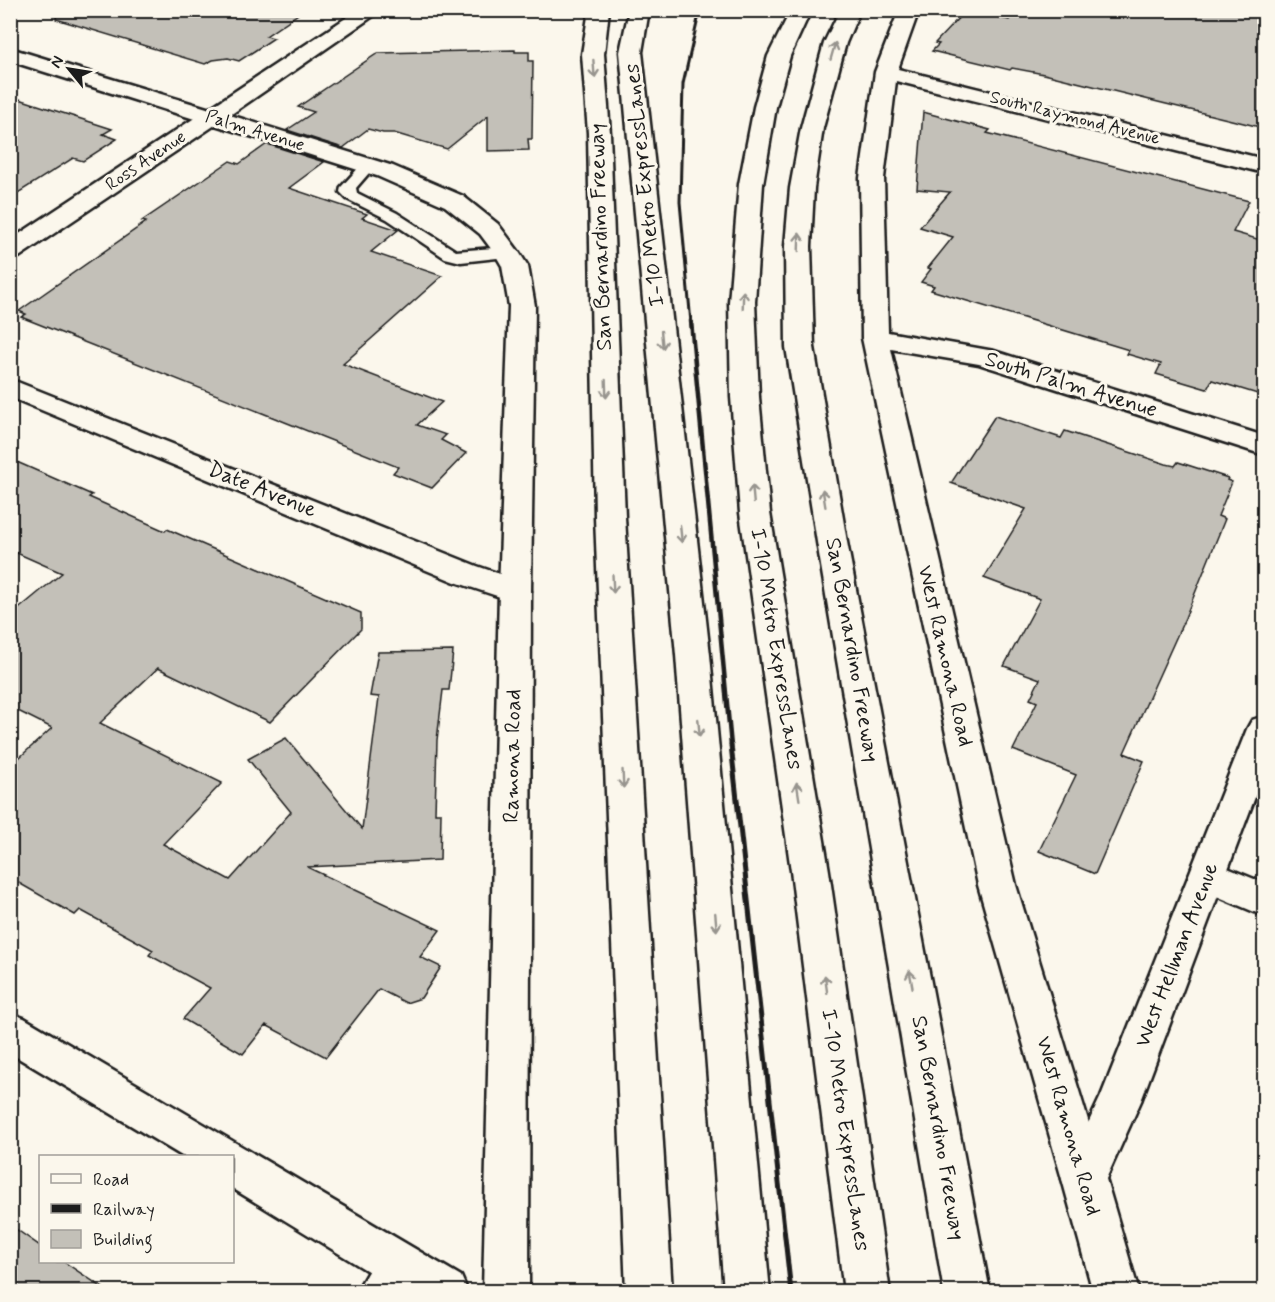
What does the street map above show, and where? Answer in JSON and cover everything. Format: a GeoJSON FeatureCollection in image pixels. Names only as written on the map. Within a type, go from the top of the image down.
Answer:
{"type":"FeatureCollection","features":[{"type":"Feature","properties":{"kind":"main road","name":"Ross Avenue"},"geometry":{"type":"LineString","coordinates":[[10,252],[372,10]]}},
{"type":"Feature","properties":{"kind":"main road","name":"San Bernardino Freeway"},"geometry":{"type":"LineString","coordinates":[[598,10],[593,54],[599,133],[610,516],[649,1292]]}},
{"type":"Feature","properties":{"kind":"main road","name":"I-10 Metro ExpressLanes"},"geometry":{"type":"LineString","coordinates":[[639,10],[632,52],[692,644],[747,1292]]}},
{"type":"Feature","properties":{"kind":"main road","name":"I-10 Metro ExpressLanes"},"geometry":{"type":"LineString","coordinates":[[801,10],[779,56],[765,107],[751,184],[742,302],[745,397],[755,513],[810,871],[867,1292]]}},
{"type":"Feature","properties":{"kind":"main road","name":"San Bernardino Freeway"},"geometry":{"type":"LineString","coordinates":[[850,10],[835,43],[812,128],[802,188],[798,246],[800,347],[832,542],[967,1292]]}},
{"type":"Feature","properties":{"kind":"main road","name":"West Ramona Road"},"geometry":{"type":"LineString","coordinates":[[909,10],[886,72],[872,178],[871,246],[875,338],[998,885],[1116,1292]]}},
{"type":"Feature","properties":{"kind":"main road","name":"Palm Avenue"},"geometry":{"type":"LineString","coordinates":[[10,54],[368,166],[423,186],[454,201],[498,240]]}},
{"type":"Feature","properties":{"kind":"main road"},"geometry":{"type":"LineString","coordinates":[[779,56],[812,128]]}},
{"type":"Feature","properties":{"kind":"main road","name":"South Raymond Avenue"},"geometry":{"type":"LineString","coordinates":[[886,72],[1264,166]]}},
{"type":"Feature","properties":{"kind":"main road","name":"Ramona Road"},"geometry":{"type":"LineString","coordinates":[[498,240],[515,266],[522,306],[515,591],[506,1292]]}},
{"type":"Feature","properties":{"kind":"main road","name":"South Palm Avenue"},"geometry":{"type":"LineString","coordinates":[[875,338],[984,357],[1264,446]]}},
{"type":"Feature","properties":{"kind":"main road","name":"Date Avenue"},"geometry":{"type":"LineString","coordinates":[[10,387],[466,574],[515,591]]}},
{"type":"Feature","properties":{"kind":"main road","name":"West Hellman Avenue"},"geometry":{"type":"LineString","coordinates":[[1084,1179],[1120,1101],[1264,729]]}},
{"type":"Feature","properties":{"kind":"main road"},"geometry":{"type":"LineString","coordinates":[[1208,876],[1264,900]]}},
{"type":"Feature","properties":{"kind":"main road"},"geometry":{"type":"LineString","coordinates":[[10,1031],[217,1155]]}},
{"type":"Feature","properties":{"kind":"main road"},"geometry":{"type":"LineString","coordinates":[[926,1057],[982,1292]]}},
{"type":"Feature","properties":{"kind":"main road"},"geometry":{"type":"LineString","coordinates":[[234,1165],[381,1275],[445,1292]]}},
{"type":"Feature","properties":{"kind":"lane"},"geometry":{"type":"LineString","coordinates":[[368,166],[349,187],[348,192],[392,216],[451,255],[460,257],[498,240]]}},
{"type":"Feature","properties":{"kind":"building"},"geometry":{"type":"Polygon","coordinates":[[[57,10],[304,10],[266,36],[274,38],[239,61],[228,58],[213,60],[205,64],[56,19],[57,10]]]}},
{"type":"Feature","properties":{"kind":"building"},"geometry":{"type":"Polygon","coordinates":[[[966,10],[1009,20],[1017,10],[1264,10],[1264,128],[1044,74],[1012,68],[1010,70],[932,51],[939,44],[935,43],[966,10]]]}},
{"type":"Feature","properties":{"kind":"building"},"geometry":{"type":"Polygon","coordinates":[[[515,50],[515,52],[529,52],[529,61],[533,61],[532,139],[528,139],[529,150],[488,151],[488,116],[447,149],[394,133],[368,129],[343,148],[287,130],[314,112],[298,107],[378,53],[515,50]]]}},
{"type":"Feature","properties":{"kind":"building"},"geometry":{"type":"Polygon","coordinates":[[[10,96],[112,129],[103,134],[117,139],[83,161],[73,158],[10,198],[10,96]]]}},
{"type":"Feature","properties":{"kind":"building"},"geometry":{"type":"Polygon","coordinates":[[[923,112],[990,130],[987,133],[1249,201],[1233,232],[1264,241],[1264,396],[1212,380],[1207,389],[1156,374],[1161,364],[1127,354],[1129,350],[931,290],[934,286],[921,282],[931,269],[928,268],[953,237],[920,227],[950,192],[917,189],[923,112]]]}},
{"type":"Feature","properties":{"kind":"building"},"geometry":{"type":"Polygon","coordinates":[[[267,144],[324,162],[289,188],[367,214],[362,218],[398,230],[371,252],[442,276],[343,364],[442,402],[417,425],[446,435],[441,440],[466,453],[432,488],[393,473],[398,467],[21,317],[26,314],[19,311],[146,222],[142,221],[230,161],[239,164],[267,144]]]}},
{"type":"Feature","properties":{"kind":"building"},"geometry":{"type":"Polygon","coordinates":[[[995,416],[1061,438],[1065,431],[1166,464],[1175,466],[1178,462],[1228,478],[1227,480],[1232,482],[1218,516],[1225,519],[1185,618],[1124,753],[1144,761],[1095,874],[1039,851],[1076,775],[1013,750],[1037,702],[1030,699],[1040,679],[1004,666],[1040,599],[984,578],[1026,509],[951,483],[995,416]]]}},
{"type":"Feature","properties":{"kind":"building"},"geometry":{"type":"Polygon","coordinates":[[[10,459],[92,495],[89,497],[165,531],[167,529],[361,613],[361,629],[270,722],[158,668],[100,723],[222,783],[163,844],[230,880],[291,812],[248,759],[286,738],[362,829],[379,697],[370,696],[378,652],[453,651],[449,690],[443,690],[437,740],[435,813],[441,813],[440,860],[307,867],[440,930],[420,957],[441,967],[421,998],[406,1003],[379,989],[326,1057],[266,1025],[243,1054],[183,1019],[210,988],[149,955],[153,950],[80,910],[75,915],[10,878],[10,766],[52,728],[10,707],[10,616],[62,573],[10,550],[10,459]]]}},
{"type":"Feature","properties":{"kind":"building"},"geometry":{"type":"Polygon","coordinates":[[[10,1225],[39,1245],[39,1263],[66,1263],[109,1292],[10,1292],[10,1225]]]}},
{"type":"Feature","properties":{"kind":"railway"},"geometry":{"type":"LineString","coordinates":[[691,323],[680,202],[683,84],[700,10]]}},
{"type":"Feature","properties":{"kind":"railway"},"geometry":{"type":"LineString","coordinates":[[691,321],[731,746]]}},
{"type":"Feature","properties":{"kind":"railway"},"geometry":{"type":"LineString","coordinates":[[731,745],[791,1292]]}}]}
